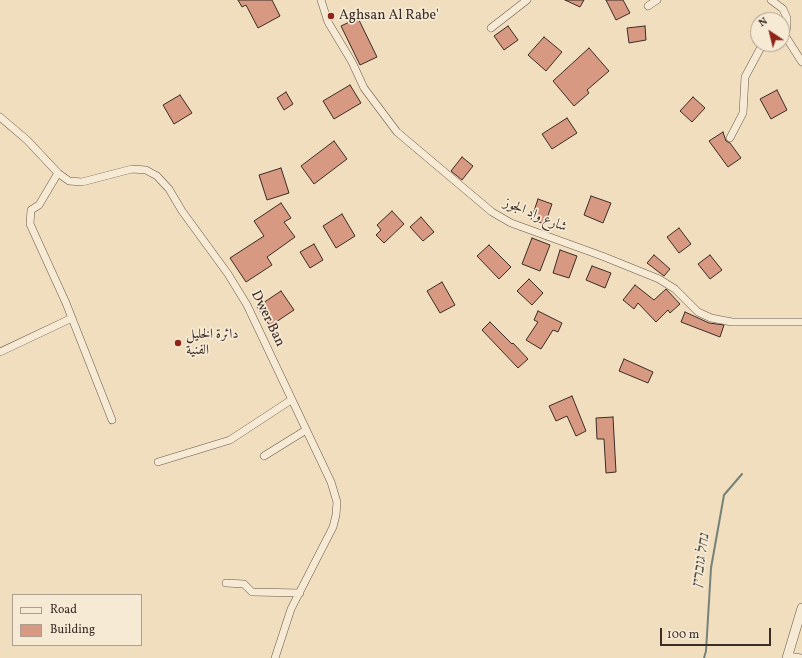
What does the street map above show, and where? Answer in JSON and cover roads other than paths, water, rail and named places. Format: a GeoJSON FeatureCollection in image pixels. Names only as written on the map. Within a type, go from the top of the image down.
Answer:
{"type":"FeatureCollection","features":[{"type":"Feature","properties":{"kind":"street","name":"شارع واد الجوز"},"geometry":{"type":"LineString","coordinates":[[321,0],[328,22],[352,62],[364,88],[397,132],[492,212],[511,223],[602,256],[659,279],[675,289],[698,312],[711,318],[732,322],[802,322]]}},
{"type":"Feature","properties":{"kind":"street"},"geometry":{"type":"LineString","coordinates":[[491,28],[527,0]]}},
{"type":"Feature","properties":{"kind":"street"},"geometry":{"type":"LineString","coordinates":[[648,6],[657,0]]}},
{"type":"Feature","properties":{"kind":"street"},"geometry":{"type":"LineString","coordinates":[[771,0],[779,5],[784,12]]}},
{"type":"Feature","properties":{"kind":"street"},"geometry":{"type":"LineString","coordinates":[[790,46],[802,62]]}},
{"type":"Feature","properties":{"kind":"street"},"geometry":{"type":"LineString","coordinates":[[730,138],[743,113],[745,77],[759,52]]}},
{"type":"Feature","properties":{"kind":"street","name":"Dwer Ban"},"geometry":{"type":"LineString","coordinates":[[0,117],[27,140],[58,173],[69,181],[78,182],[136,168],[150,172],[160,178],[244,299],[334,488],[337,505],[332,530],[286,622],[275,658]]}},
{"type":"Feature","properties":{"kind":"street"},"geometry":{"type":"LineString","coordinates":[[58,173],[39,205],[31,210],[30,224],[72,318],[112,420]]}},
{"type":"Feature","properties":{"kind":"street"},"geometry":{"type":"LineString","coordinates":[[0,352],[72,318]]}},
{"type":"Feature","properties":{"kind":"street"},"geometry":{"type":"LineString","coordinates":[[158,462],[230,440],[291,400]]}},
{"type":"Feature","properties":{"kind":"street"},"geometry":{"type":"LineString","coordinates":[[264,456],[306,430]]}},
{"type":"Feature","properties":{"kind":"street"},"geometry":{"type":"LineString","coordinates":[[226,583],[244,584],[252,592],[300,593]]}},
{"type":"Feature","properties":{"kind":"street"},"geometry":{"type":"LineString","coordinates":[[801,658],[787,657],[802,608]]}},
{"type":"Feature","properties":{"kind":"waterway","name":"נחל גוברין"},"geometry":{"type":"LineString","coordinates":[[704,658],[706,651],[711,568],[724,495],[742,474]]}},
{"type":"Feature","properties":{"kind":"place","name":"Aghsan Al Rabe'"},"geometry":{"type":"Point","coordinates":[331,16]}},
{"type":"Feature","properties":{"kind":"place","name":"دائرة الخليل الفنية"},"geometry":{"type":"Point","coordinates":[178,343]}}]}
